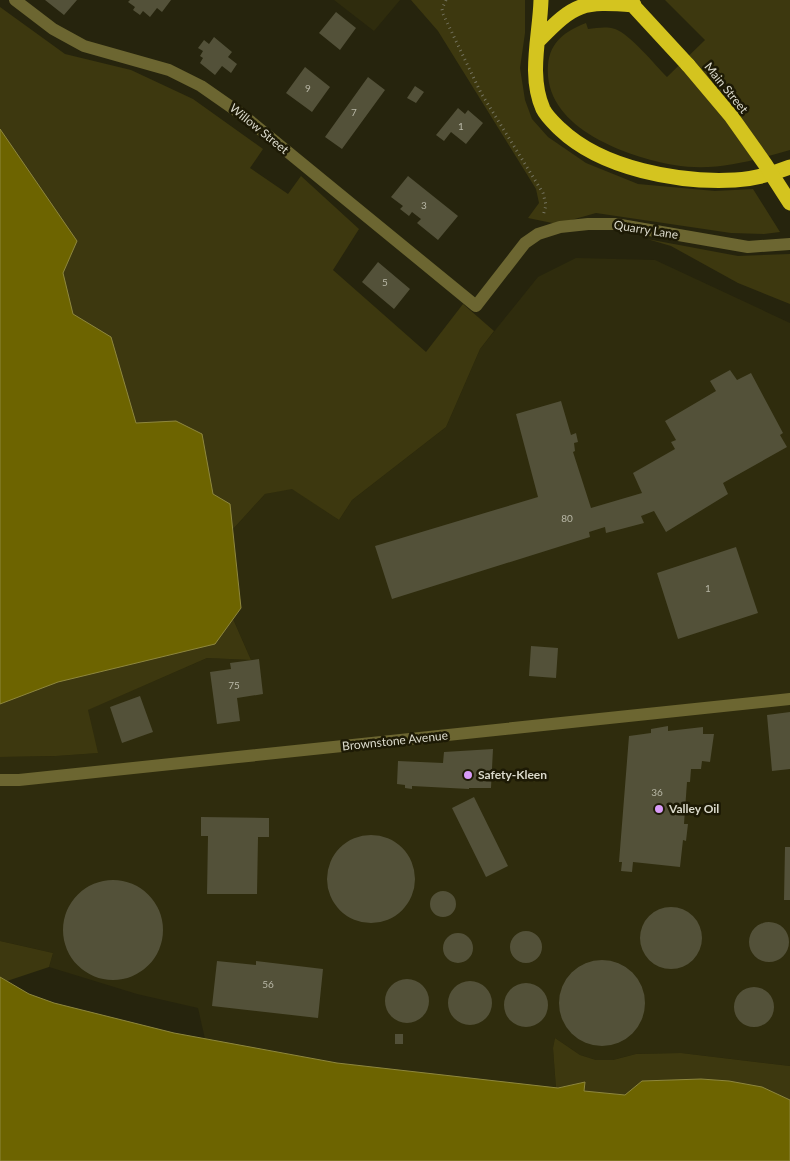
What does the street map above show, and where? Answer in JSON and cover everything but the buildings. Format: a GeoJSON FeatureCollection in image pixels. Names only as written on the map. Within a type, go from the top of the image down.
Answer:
{"type":"FeatureCollection","features":[{"type":"Feature","properties":{"kind":"highway"},"geometry":{"type":"LineString","coordinates":[[541,0],[536,76],[539,93],[546,113],[572,139],[601,156],[642,170],[686,179],[753,179],[790,167]]}},
{"type":"Feature","properties":{"kind":"highway"},"geometry":{"type":"LineString","coordinates":[[539,40],[560,18],[575,8],[601,3],[632,2]]}},
{"type":"Feature","properties":{"kind":"highway","name":"Main Street"},"geometry":{"type":"LineString","coordinates":[[632,2],[731,116],[766,164],[790,203]]}},
{"type":"Feature","properties":{"kind":"street","name":"Willow Street"},"geometry":{"type":"LineString","coordinates":[[15,0],[54,29],[84,46],[169,70],[201,86],[244,116],[476,306]]}},
{"type":"Feature","properties":{"kind":"street","name":"Quarry Lane"},"geometry":{"type":"LineString","coordinates":[[476,306],[524,243],[538,234],[560,227],[615,224],[748,247],[790,244]]}},
{"type":"Feature","properties":{"kind":"street","name":"Brownstone Avenue"},"geometry":{"type":"LineString","coordinates":[[0,780],[39,778],[790,699]]}},
{"type":"Feature","properties":{"kind":"path"},"geometry":{"type":"LineString","coordinates":[[446,0],[442,8],[443,14],[481,93],[544,193],[546,205],[543,220]]}},
{"type":"Feature","properties":{"kind":"shaded area"},"geometry":{"type":"Polygon","coordinates":[[[334,0],[400,0],[374,31],[334,0]]]}},
{"type":"Feature","properties":{"kind":"shaded area"},"geometry":{"type":"Polygon","coordinates":[[[411,0],[525,0],[525,33],[520,68],[525,100],[532,119],[548,137],[586,163],[638,184],[715,191],[753,189],[780,232],[764,234],[731,233],[596,213],[557,224],[528,218],[539,203],[536,189],[438,31],[411,0]]]}},
{"type":"Feature","properties":{"kind":"shaded area"},"geometry":{"type":"Polygon","coordinates":[[[665,0],[790,0],[790,150],[718,166],[689,167],[674,165],[655,161],[612,146],[591,135],[573,122],[559,106],[550,87],[549,57],[560,38],[578,26],[586,23],[588,29],[608,28],[621,32],[635,43],[667,77],[705,40],[665,0]]]}},
{"type":"Feature","properties":{"kind":"shaded area"},"geometry":{"type":"Polygon","coordinates":[[[0,7],[65,54],[131,70],[193,99],[263,149],[250,168],[288,194],[301,176],[359,229],[333,270],[426,352],[463,304],[494,331],[480,349],[446,427],[352,500],[339,520],[292,489],[265,494],[233,529],[233,619],[251,660],[207,658],[88,710],[98,753],[0,757],[0,7]]]}},
{"type":"Feature","properties":{"kind":"shaded area"},"geometry":{"type":"Polygon","coordinates":[[[0,129],[77,241],[63,273],[73,314],[111,337],[136,423],[176,421],[202,434],[213,494],[230,504],[241,608],[215,644],[58,682],[0,704],[0,129]]]}},
{"type":"Feature","properties":{"kind":"shaded area"},"geometry":{"type":"Polygon","coordinates":[[[647,239],[738,256],[790,254],[790,304],[738,283],[671,246],[647,239]]]}},
{"type":"Feature","properties":{"kind":"shaded area"},"geometry":{"type":"Polygon","coordinates":[[[576,258],[655,260],[790,323],[790,1066],[681,1053],[636,1054],[613,1060],[596,1060],[580,1055],[555,1038],[553,1048],[556,1088],[337,1063],[205,1039],[198,1008],[137,994],[49,967],[53,953],[0,941],[0,757],[97,753],[87,710],[207,658],[251,660],[233,619],[241,607],[233,529],[265,494],[292,488],[339,520],[352,500],[446,427],[480,349],[538,277],[576,258]]]}},
{"type":"Feature","properties":{"kind":"shaded area"},"geometry":{"type":"Polygon","coordinates":[[[0,941],[53,953],[49,967],[7,981],[0,977],[0,941]]]}},
{"type":"Feature","properties":{"kind":"shaded area"},"geometry":{"type":"Polygon","coordinates":[[[0,977],[29,994],[54,1003],[174,1033],[337,1063],[558,1088],[585,1082],[584,1091],[625,1095],[642,1081],[701,1079],[729,1081],[762,1087],[790,1100],[790,1161],[0,1161],[0,977]]]}},
{"type":"Feature","properties":{"kind":"shaded area"},"geometry":{"type":"Polygon","coordinates":[[[555,1038],[580,1055],[596,1060],[613,1060],[636,1054],[681,1053],[790,1066],[790,1100],[762,1087],[729,1081],[701,1079],[642,1081],[626,1095],[584,1091],[584,1082],[556,1088],[553,1048],[555,1038]]]}},
{"type":"Feature","properties":{"kind":"place","name":"Safety-Kleen"},"geometry":{"type":"Point","coordinates":[468,775]}},
{"type":"Feature","properties":{"kind":"place","name":"Valley Oil"},"geometry":{"type":"Point","coordinates":[659,809]}}]}
